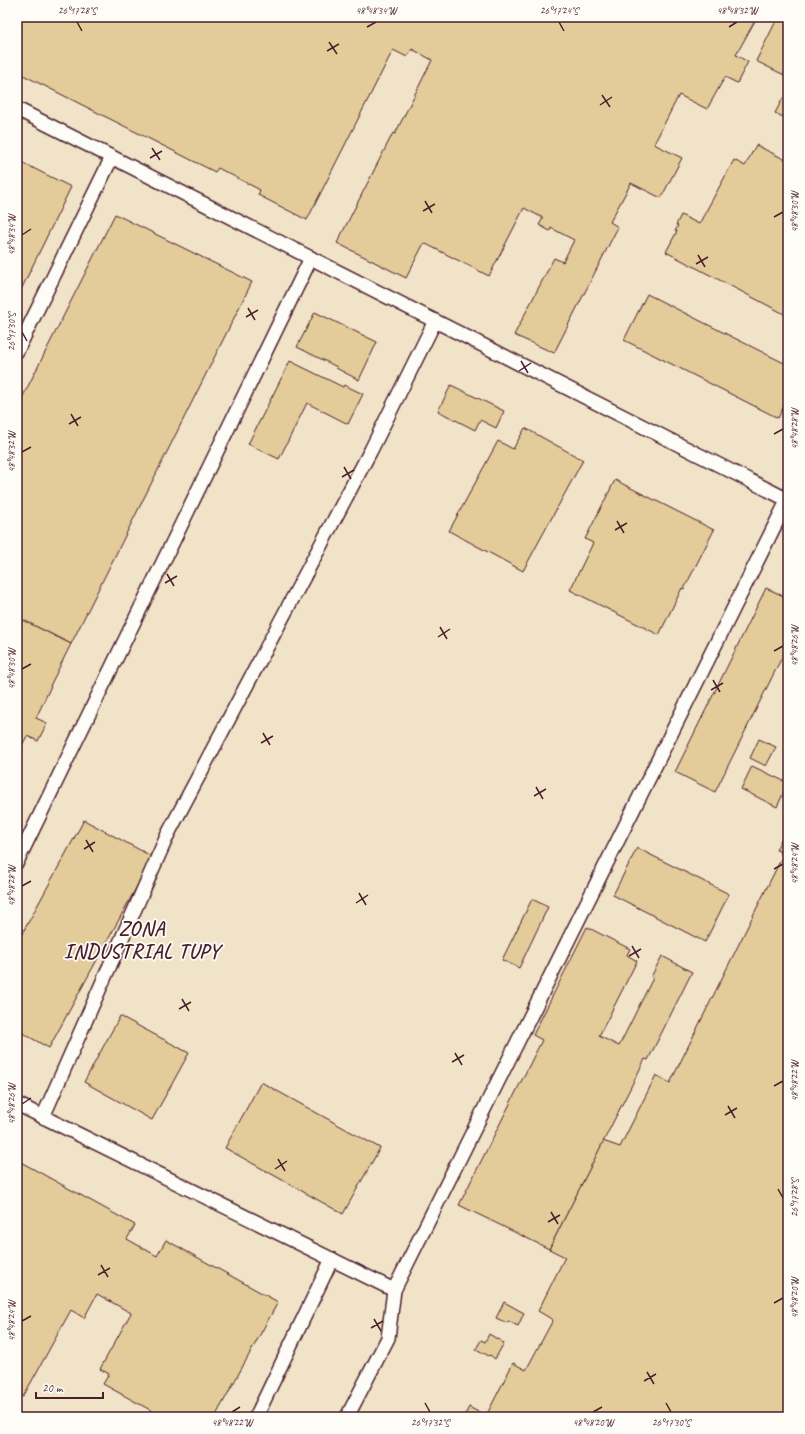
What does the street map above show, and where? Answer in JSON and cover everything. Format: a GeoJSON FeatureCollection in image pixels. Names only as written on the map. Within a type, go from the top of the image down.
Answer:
{"type":"FeatureCollection","features":[{"type":"Feature","properties":{"kind":"lane"},"geometry":{"type":"LineString","coordinates":[[17,109],[788,500],[394,1290],[388,1338],[347,1417]]}},
{"type":"Feature","properties":{"kind":"lane"},"geometry":{"type":"LineString","coordinates":[[17,352],[112,157]]}},
{"type":"Feature","properties":{"kind":"lane"},"geometry":{"type":"LineString","coordinates":[[17,862],[311,258]]}},
{"type":"Feature","properties":{"kind":"lane"},"geometry":{"type":"LineString","coordinates":[[43,1117],[168,834],[371,450],[435,321]]}},
{"type":"Feature","properties":{"kind":"lane"},"geometry":{"type":"LineString","coordinates":[[17,1104],[394,1290]]}},
{"type":"Feature","properties":{"kind":"lane"},"geometry":{"type":"LineString","coordinates":[[256,1417],[332,1259]]}},
{"type":"Feature","properties":{"kind":"shaded area"},"geometry":{"type":"Polygon","coordinates":[[[17,17],[788,17],[788,1417],[17,1417],[17,17]]]}},
{"type":"Feature","properties":{"kind":"building"},"geometry":{"type":"Polygon","coordinates":[[[17,17],[752,17],[756,19],[736,55],[748,62],[737,83],[725,77],[707,109],[679,95],[654,144],[682,158],[661,198],[631,183],[610,222],[618,227],[554,353],[514,335],[554,258],[563,262],[574,240],[551,228],[550,231],[539,225],[543,218],[524,208],[489,276],[424,243],[406,278],[337,243],[393,133],[395,134],[432,60],[412,49],[407,57],[393,50],[307,220],[258,195],[260,190],[218,168],[215,172],[17,72],[17,17]]]}},
{"type":"Feature","properties":{"kind":"building"},"geometry":{"type":"Polygon","coordinates":[[[778,17],[782,20],[784,17],[788,19],[788,77],[756,61],[778,17]]]}},
{"type":"Feature","properties":{"kind":"building"},"geometry":{"type":"Polygon","coordinates":[[[783,98],[788,101],[788,108],[783,117],[775,113],[783,98]]]}},
{"type":"Feature","properties":{"kind":"building"},"geometry":{"type":"Polygon","coordinates":[[[756,145],[788,161],[788,316],[666,252],[677,231],[675,231],[678,226],[676,225],[681,215],[699,224],[734,160],[745,166],[756,145]]]}},
{"type":"Feature","properties":{"kind":"building"},"geometry":{"type":"Polygon","coordinates":[[[17,160],[71,187],[17,298],[17,160]]]}},
{"type":"Feature","properties":{"kind":"building"},"geometry":{"type":"Polygon","coordinates":[[[115,214],[252,282],[71,644],[17,617],[17,408],[115,214]]]}},
{"type":"Feature","properties":{"kind":"building"},"geometry":{"type":"Polygon","coordinates":[[[647,294],[788,365],[788,398],[778,418],[624,340],[647,294]]]}},
{"type":"Feature","properties":{"kind":"building"},"geometry":{"type":"Polygon","coordinates":[[[315,312],[377,342],[359,380],[297,347],[315,312]]]}},
{"type":"Feature","properties":{"kind":"building"},"geometry":{"type":"Polygon","coordinates":[[[290,361],[343,387],[344,385],[363,394],[348,424],[307,403],[279,459],[248,444],[290,361]]]}},
{"type":"Feature","properties":{"kind":"building"},"geometry":{"type":"Polygon","coordinates":[[[451,385],[504,411],[496,428],[480,420],[475,430],[438,411],[451,385]]]}},
{"type":"Feature","properties":{"kind":"building"},"geometry":{"type":"Polygon","coordinates":[[[525,428],[583,460],[523,571],[449,531],[498,441],[513,449],[525,428]]]}},
{"type":"Feature","properties":{"kind":"building"},"geometry":{"type":"Polygon","coordinates":[[[615,480],[714,530],[684,589],[682,588],[659,635],[570,590],[593,543],[585,539],[615,480]]]}},
{"type":"Feature","properties":{"kind":"building"},"geometry":{"type":"Polygon","coordinates":[[[766,588],[788,598],[788,645],[715,792],[675,772],[766,588]]]}},
{"type":"Feature","properties":{"kind":"building"},"geometry":{"type":"Polygon","coordinates":[[[17,617],[71,644],[36,718],[47,723],[38,741],[27,736],[17,755],[17,617]]]}},
{"type":"Feature","properties":{"kind":"building"},"geometry":{"type":"Polygon","coordinates":[[[759,739],[776,747],[766,766],[750,758],[759,739]]]}},
{"type":"Feature","properties":{"kind":"building"},"geometry":{"type":"Polygon","coordinates":[[[752,766],[788,783],[777,807],[741,789],[752,766]]]}},
{"type":"Feature","properties":{"kind":"building"},"geometry":{"type":"Polygon","coordinates":[[[84,820],[153,857],[49,1048],[17,1030],[17,943],[84,820]]]}},
{"type":"Feature","properties":{"kind":"building"},"geometry":{"type":"Polygon","coordinates":[[[784,833],[788,834],[788,1417],[464,1417],[469,1407],[486,1416],[513,1363],[526,1370],[553,1320],[538,1311],[565,1257],[549,1249],[603,1141],[620,1147],[656,1075],[670,1083],[783,855],[779,853],[780,851],[776,850],[784,833]]]}},
{"type":"Feature","properties":{"kind":"building"},"geometry":{"type":"Polygon","coordinates":[[[637,848],[729,894],[705,942],[613,895],[637,848]]]}},
{"type":"Feature","properties":{"kind":"building"},"geometry":{"type":"Polygon","coordinates":[[[532,899],[548,907],[519,968],[502,960],[532,899]]]}},
{"type":"Feature","properties":{"kind":"building"},"geometry":{"type":"Polygon","coordinates":[[[587,927],[630,949],[627,955],[637,961],[599,1036],[619,1046],[653,978],[651,977],[662,956],[692,972],[648,1060],[645,1059],[549,1249],[459,1205],[542,1040],[533,1035],[587,927]]]}},
{"type":"Feature","properties":{"kind":"building"},"geometry":{"type":"Polygon","coordinates":[[[120,1016],[189,1053],[152,1120],[84,1082],[120,1016]]]}},
{"type":"Feature","properties":{"kind":"building"},"geometry":{"type":"Polygon","coordinates":[[[261,1082],[380,1148],[343,1214],[225,1148],[261,1082]]]}},
{"type":"Feature","properties":{"kind":"building"},"geometry":{"type":"Polygon","coordinates":[[[17,1160],[135,1225],[127,1239],[157,1256],[166,1240],[278,1302],[215,1417],[163,1417],[103,1384],[109,1374],[100,1369],[131,1313],[97,1294],[84,1318],[71,1310],[23,1397],[17,1394],[17,1160]]]}},
{"type":"Feature","properties":{"kind":"building"},"geometry":{"type":"Polygon","coordinates":[[[504,1302],[524,1313],[518,1326],[508,1321],[507,1323],[496,1318],[504,1302]]]}},
{"type":"Feature","properties":{"kind":"building"},"geometry":{"type":"Polygon","coordinates":[[[489,1334],[504,1343],[495,1359],[490,1355],[489,1356],[476,1349],[481,1340],[485,1342],[489,1334]]]}},
{"type":"Feature","properties":{"kind":"district","name":"ZONA INDUSTRIAL TUPY"},"geometry":{"type":"Point","coordinates":[142,940]}}]}
